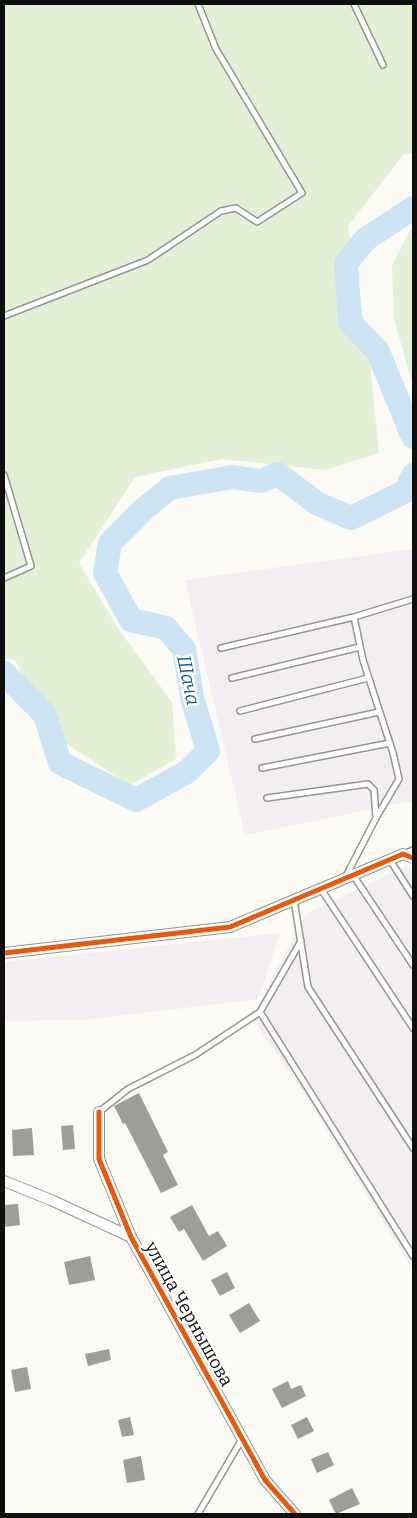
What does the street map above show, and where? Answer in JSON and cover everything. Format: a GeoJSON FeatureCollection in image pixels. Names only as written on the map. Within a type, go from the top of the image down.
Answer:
{"type":"FeatureCollection","features":[{"type":"Feature","properties":{"kind":"street"},"geometry":{"type":"LineString","coordinates":[[4,953],[230,927],[390,860],[408,856]]}},
{"type":"Feature","properties":{"kind":"street","name":"улица Чернышова"},"geometry":{"type":"LineString","coordinates":[[99,1112],[99,1159],[131,1236],[265,1480],[295,1514]]}},
{"type":"Feature","properties":{"kind":"street","name":"улица Чернышова"},"geometry":{"type":"LineString","coordinates":[[4,1181],[52,1200],[131,1236]]}},
{"type":"Feature","properties":{"kind":"lane"},"geometry":{"type":"LineString","coordinates":[[4,316],[148,260],[220,212],[236,208],[257,222],[302,193],[216,49],[198,4]]}},
{"type":"Feature","properties":{"kind":"lane"},"geometry":{"type":"LineString","coordinates":[[354,4],[383,65]]}},
{"type":"Feature","properties":{"kind":"lane"},"geometry":{"type":"LineString","coordinates":[[4,475],[31,566],[4,578]]}},
{"type":"Feature","properties":{"kind":"lane"},"geometry":{"type":"LineString","coordinates":[[221,648],[354,617],[413,599]]}},
{"type":"Feature","properties":{"kind":"lane"},"geometry":{"type":"LineString","coordinates":[[354,617],[368,678],[390,743],[399,779],[376,818],[349,877],[413,965]]}},
{"type":"Feature","properties":{"kind":"lane"},"geometry":{"type":"LineString","coordinates":[[232,678],[360,647]]}},
{"type":"Feature","properties":{"kind":"lane"},"geometry":{"type":"LineString","coordinates":[[240,711],[368,678]]}},
{"type":"Feature","properties":{"kind":"lane"},"geometry":{"type":"LineString","coordinates":[[255,739],[380,712]]}},
{"type":"Feature","properties":{"kind":"lane"},"geometry":{"type":"LineString","coordinates":[[262,768],[390,743]]}},
{"type":"Feature","properties":{"kind":"lane"},"geometry":{"type":"LineString","coordinates":[[267,798],[368,784],[374,790],[376,818]]}},
{"type":"Feature","properties":{"kind":"lane"},"geometry":{"type":"LineString","coordinates":[[408,856],[413,850]]}},
{"type":"Feature","properties":{"kind":"lane"},"geometry":{"type":"LineString","coordinates":[[390,860],[413,896]]}},
{"type":"Feature","properties":{"kind":"lane"},"geometry":{"type":"LineString","coordinates":[[321,889],[413,1028]]}},
{"type":"Feature","properties":{"kind":"lane"},"geometry":{"type":"LineString","coordinates":[[294,900],[308,987],[413,1148]]}},
{"type":"Feature","properties":{"kind":"lane"},"geometry":{"type":"LineString","coordinates":[[99,1112],[128,1088],[195,1055],[260,1012],[300,941]]}},
{"type":"Feature","properties":{"kind":"lane"},"geometry":{"type":"LineString","coordinates":[[260,1012],[413,1256]]}},
{"type":"Feature","properties":{"kind":"lane"},"geometry":{"type":"LineString","coordinates":[[198,1514],[242,1439]]}},
{"type":"Feature","properties":{"kind":"shaded area"},"geometry":{"type":"Polygon","coordinates":[[[413,549],[413,801],[245,835],[185,580],[413,549]]]}},
{"type":"Feature","properties":{"kind":"shaded area"},"geometry":{"type":"Polygon","coordinates":[[[406,866],[413,868],[413,1270],[307,1098],[249,1014],[261,1000],[306,914],[406,866]]]}},
{"type":"Feature","properties":{"kind":"shaded area"},"geometry":{"type":"Polygon","coordinates":[[[280,933],[258,999],[85,1020],[4,1021],[4,962],[280,933]]]}},
{"type":"Feature","properties":{"kind":"green space"},"geometry":{"type":"Polygon","coordinates":[[[4,4],[413,4],[413,152],[403,155],[348,226],[369,355],[379,453],[325,470],[222,459],[135,477],[79,563],[119,630],[172,702],[176,759],[130,785],[54,736],[15,660],[4,658],[4,4]]]}},
{"type":"Feature","properties":{"kind":"green space"},"geometry":{"type":"Polygon","coordinates":[[[413,225],[413,386],[394,319],[392,266],[413,225]]]}},
{"type":"Feature","properties":{"kind":"building"},"geometry":{"type":"Polygon","coordinates":[[[139,1093],[168,1152],[163,1155],[178,1185],[161,1193],[125,1123],[123,1124],[114,1106],[139,1093]]]}},
{"type":"Feature","properties":{"kind":"building"},"geometry":{"type":"Polygon","coordinates":[[[73,1125],[75,1149],[63,1150],[61,1126],[73,1125]]]}},
{"type":"Feature","properties":{"kind":"building"},"geometry":{"type":"Polygon","coordinates":[[[32,1128],[34,1155],[13,1156],[12,1130],[32,1128]]]}},
{"type":"Feature","properties":{"kind":"building"},"geometry":{"type":"Polygon","coordinates":[[[18,1204],[20,1225],[4,1227],[4,1205],[18,1204]]]}},
{"type":"Feature","properties":{"kind":"building"},"geometry":{"type":"Polygon","coordinates":[[[192,1205],[209,1236],[218,1231],[227,1246],[203,1261],[184,1229],[179,1232],[170,1217],[192,1205]]]}},
{"type":"Feature","properties":{"kind":"building"},"geometry":{"type":"Polygon","coordinates":[[[90,1256],[95,1280],[69,1285],[64,1262],[90,1256]]]}},
{"type":"Feature","properties":{"kind":"building"},"geometry":{"type":"Polygon","coordinates":[[[227,1272],[235,1288],[220,1296],[211,1280],[227,1272]]]}},
{"type":"Feature","properties":{"kind":"building"},"geometry":{"type":"Polygon","coordinates":[[[249,1303],[260,1321],[240,1333],[229,1315],[249,1303]]]}},
{"type":"Feature","properties":{"kind":"building"},"geometry":{"type":"Polygon","coordinates":[[[109,1349],[111,1360],[88,1366],[85,1354],[109,1349]]]}},
{"type":"Feature","properties":{"kind":"building"},"geometry":{"type":"Polygon","coordinates":[[[27,1367],[31,1389],[15,1392],[11,1370],[27,1367]]]}},
{"type":"Feature","properties":{"kind":"building"},"geometry":{"type":"Polygon","coordinates":[[[288,1381],[291,1389],[301,1385],[306,1396],[282,1408],[272,1389],[288,1381]]]}},
{"type":"Feature","properties":{"kind":"building"},"geometry":{"type":"Polygon","coordinates":[[[130,1417],[134,1435],[122,1437],[118,1420],[130,1417]]]}},
{"type":"Feature","properties":{"kind":"building"},"geometry":{"type":"Polygon","coordinates":[[[307,1417],[314,1431],[298,1439],[291,1425],[307,1417]]]}},
{"type":"Feature","properties":{"kind":"building"},"geometry":{"type":"Polygon","coordinates":[[[328,1452],[334,1465],[317,1473],[311,1459],[328,1452]]]}},
{"type":"Feature","properties":{"kind":"building"},"geometry":{"type":"Polygon","coordinates":[[[141,1456],[145,1480],[127,1483],[123,1460],[141,1456]]]}},
{"type":"Feature","properties":{"kind":"building"},"geometry":{"type":"Polygon","coordinates":[[[352,1488],[360,1504],[336,1514],[329,1500],[352,1488]]]}},
{"type":"Feature","properties":{"kind":"waterway","name":"Шача"},"geometry":{"type":"LineString","coordinates":[[413,208],[366,239],[346,263],[350,322],[378,352],[413,437]]}},
{"type":"Feature","properties":{"kind":"waterway","name":"Шача"},"geometry":{"type":"LineString","coordinates":[[4,673],[45,715],[60,763],[136,800],[187,772],[208,751],[192,697],[184,649],[166,628],[131,620],[105,573],[110,543],[144,509],[170,488],[232,477],[261,481],[278,474],[318,504],[351,518],[406,491],[413,475]]}},
{"type":"Feature","properties":{"kind":"cycle path"},"geometry":{"type":"LineString","coordinates":[[4,953],[230,927],[403,854],[413,858]]}},
{"type":"Feature","properties":{"kind":"cycle path"},"geometry":{"type":"LineString","coordinates":[[99,1112],[99,1159],[131,1237],[265,1480],[295,1514]]}}]}
